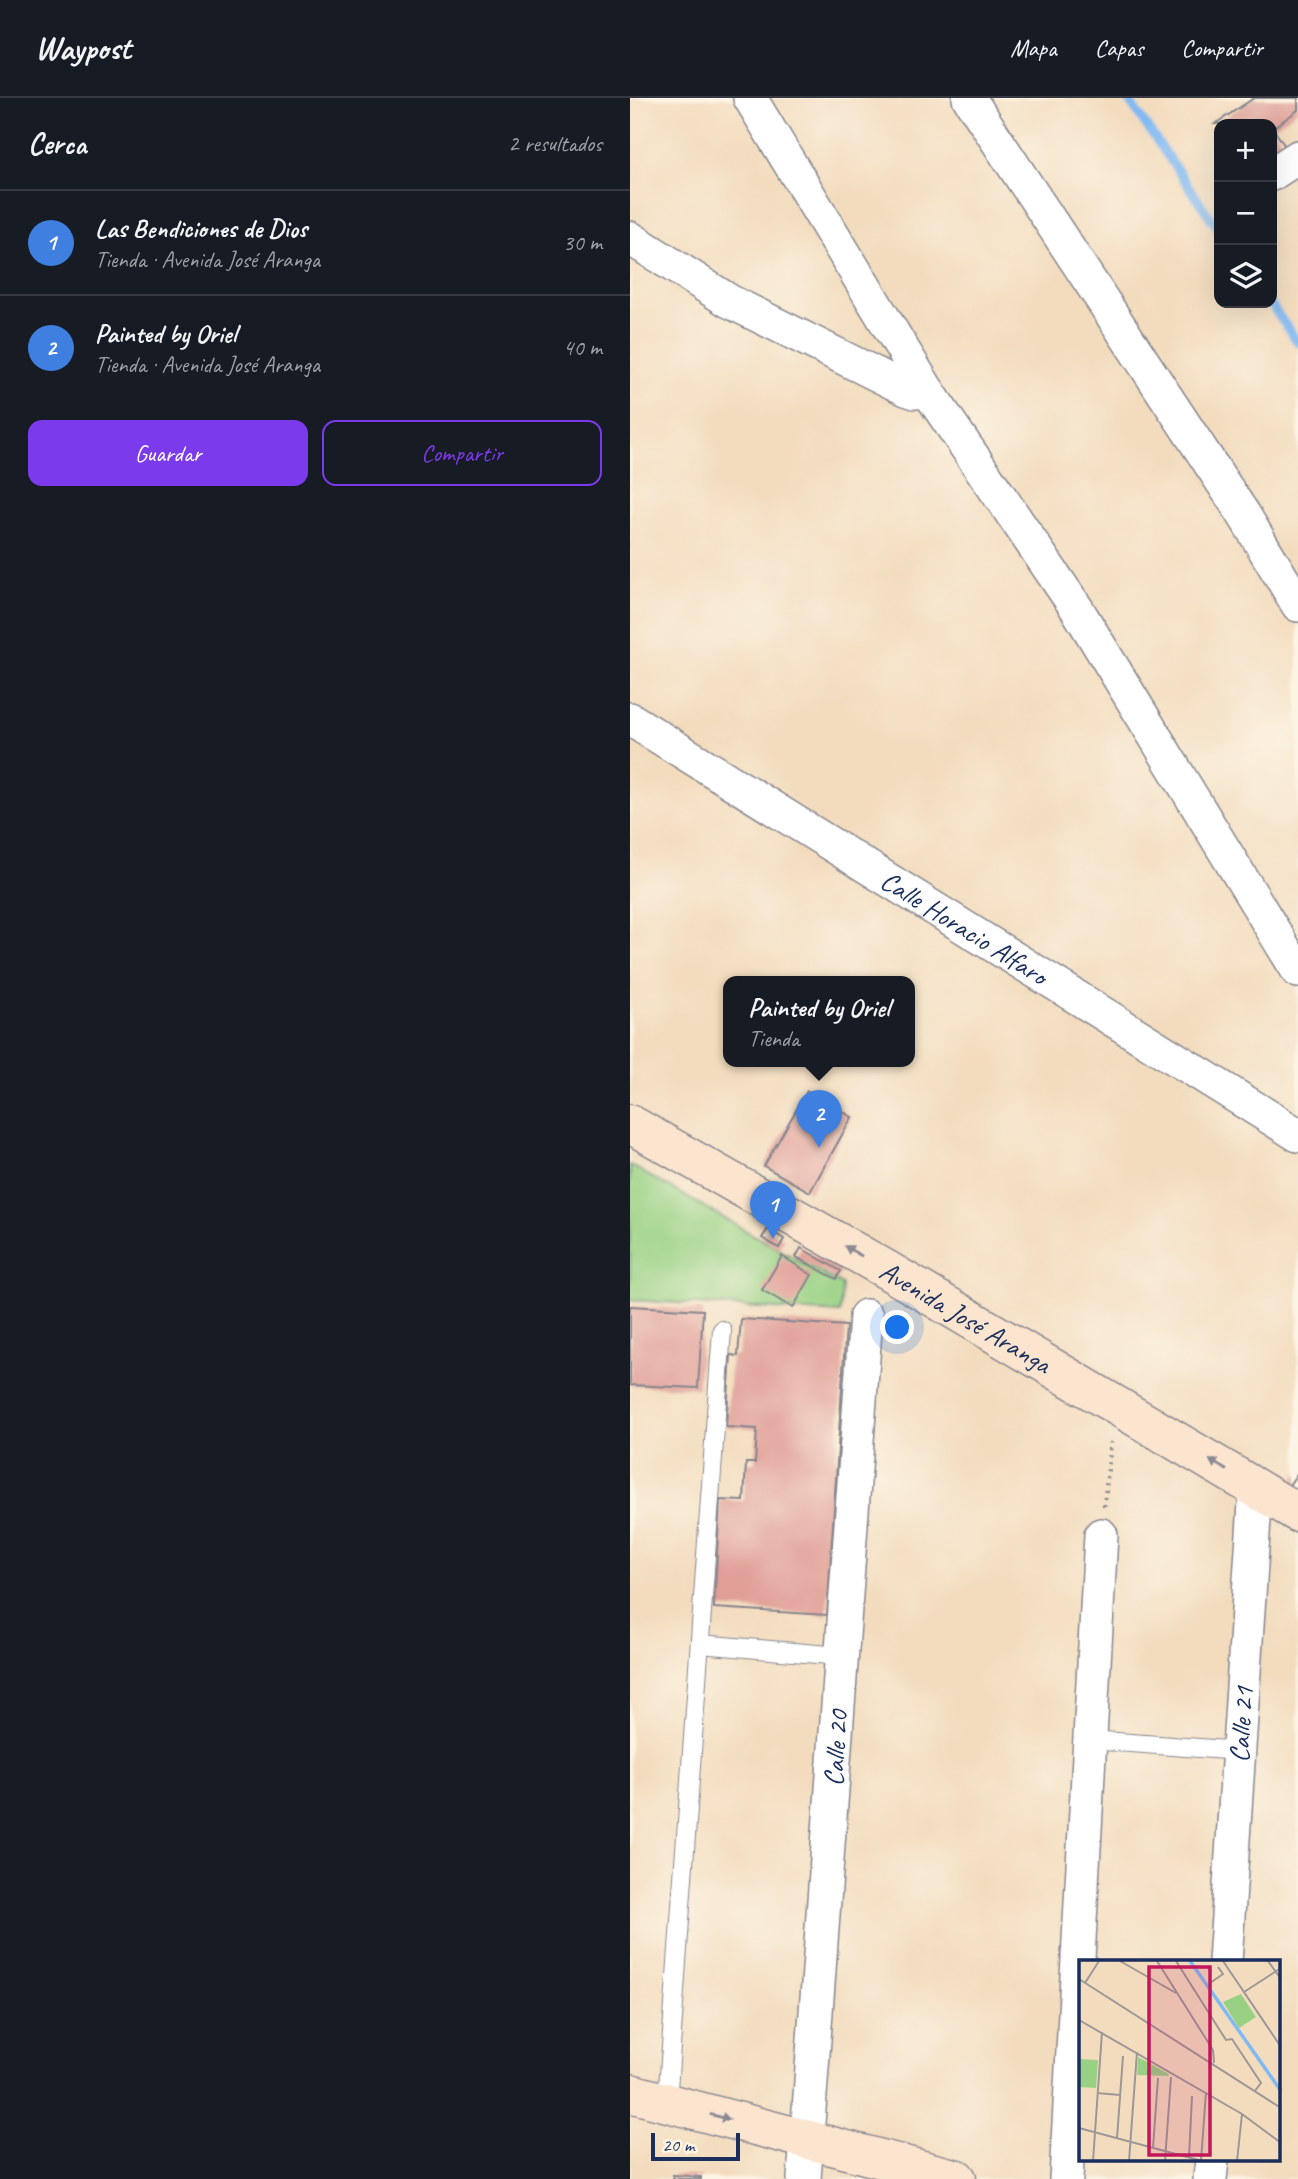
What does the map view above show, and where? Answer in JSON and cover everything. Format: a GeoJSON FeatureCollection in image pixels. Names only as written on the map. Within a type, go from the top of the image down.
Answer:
{"type":"FeatureCollection","features":[{"type":"Feature","properties":{"kind":"street"},"geometry":{"type":"LineString","coordinates":[[750,98],[928,391],[1077,609],[1298,971]]}},
{"type":"Feature","properties":{"kind":"street"},"geometry":{"type":"LineString","coordinates":[[970,98],[1244,515],[1298,605]]}},
{"type":"Feature","properties":{"kind":"street"},"geometry":{"type":"LineString","coordinates":[[1277,171],[1298,157]]}},
{"type":"Feature","properties":{"kind":"street"},"geometry":{"type":"LineString","coordinates":[[630,238],[729,301],[915,393],[928,391]]}},
{"type":"Feature","properties":{"kind":"street","name":"Calle Horacio Alfaro"},"geometry":{"type":"LineString","coordinates":[[630,719],[1298,1135]]}},
{"type":"Feature","properties":{"kind":"street","name":"Avenida José Aranga"},"geometry":{"type":"LineString","coordinates":[[630,1124],[887,1270],[1298,1513]]}},
{"type":"Feature","properties":{"kind":"street","name":"Calle 20"},"geometry":{"type":"LineString","coordinates":[[804,2179],[866,1316]]}},
{"type":"Feature","properties":{"kind":"street","name":"Calle 21"},"geometry":{"type":"LineString","coordinates":[[1225,1960],[1256,1488]]}},
{"type":"Feature","properties":{"kind":"street"},"geometry":{"type":"LineString","coordinates":[[1066,2179],[1101,1535]]}},
{"type":"Feature","properties":{"kind":"street"},"geometry":{"type":"LineString","coordinates":[[630,2093],[957,2179]]}},
{"type":"Feature","properties":{"kind":"lane"},"geometry":{"type":"LineString","coordinates":[[667,2103],[722,1330]]}},
{"type":"Feature","properties":{"kind":"lane"},"geometry":{"type":"LineString","coordinates":[[700,1644],[841,1656]]}},
{"type":"Feature","properties":{"kind":"lane"},"geometry":{"type":"LineString","coordinates":[[1090,1740],[1240,1751]]}},
{"type":"Feature","properties":{"kind":"path"},"geometry":{"type":"LineString","coordinates":[[1101,1535],[1111,1435],[1125,1409]]}},
{"type":"Feature","properties":{"kind":"green space"},"geometry":{"type":"Polygon","coordinates":[[[630,1165],[842,1285],[840,1313],[630,1300],[630,1165]]]}},
{"type":"Feature","properties":{"kind":"building"},"geometry":{"type":"Polygon","coordinates":[[[1254,98],[1298,98],[1298,110],[1277,125],[1277,119],[1222,119],[1254,98]]]}},
{"type":"Feature","properties":{"kind":"building"},"geometry":{"type":"Polygon","coordinates":[[[1277,134],[1286,148],[1277,155],[1277,134]]]}},
{"type":"Feature","properties":{"kind":"building"},"geometry":{"type":"Polygon","coordinates":[[[807,1091],[852,1117],[810,1192],[764,1166],[807,1091]]]}},
{"type":"Feature","properties":{"kind":"building"},"geometry":{"type":"Polygon","coordinates":[[[768,1229],[784,1239],[779,1248],[762,1238],[768,1229]]]}},
{"type":"Feature","properties":{"kind":"building"},"geometry":{"type":"Polygon","coordinates":[[[801,1248],[841,1271],[836,1279],[796,1257],[801,1248]]]}},
{"type":"Feature","properties":{"kind":"building"},"geometry":{"type":"Polygon","coordinates":[[[782,1256],[812,1275],[793,1308],[762,1290],[782,1256]]]}},
{"type":"Feature","properties":{"kind":"building"},"geometry":{"type":"Polygon","coordinates":[[[630,1306],[703,1310],[698,1388],[630,1385],[630,1306]]]}},
{"type":"Feature","properties":{"kind":"building"},"geometry":{"type":"Polygon","coordinates":[[[741,1319],[846,1326],[827,1615],[714,1608],[720,1500],[744,1501],[746,1463],[755,1463],[757,1429],[726,1427],[731,1355],[738,1356],[741,1319]]]}},
{"type":"Feature","properties":{"kind":"building"},"geometry":{"type":"Polygon","coordinates":[[[1298,1472],[1298,1497],[1286,1490],[1298,1472]]]}},
{"type":"Feature","properties":{"kind":"building"},"geometry":{"type":"Polygon","coordinates":[[[673,2175],[701,2177],[701,2179],[673,2179],[673,2175]]]}},
{"type":"Feature","properties":{"kind":"waterway"},"geometry":{"type":"LineString","coordinates":[[1127,98],[1214,223]]}},
{"type":"Feature","properties":{"kind":"waterway"},"geometry":{"type":"LineString","coordinates":[[1274,308],[1298,343]]}},
{"type":"Feature","properties":{"kind":"place","name":"Painted by Oriel"},"geometry":{"type":"Point","coordinates":[819,1148]}},
{"type":"Feature","properties":{"kind":"place","name":"Las Bendiciones de Dios"},"geometry":{"type":"Point","coordinates":[773,1239]}}]}
